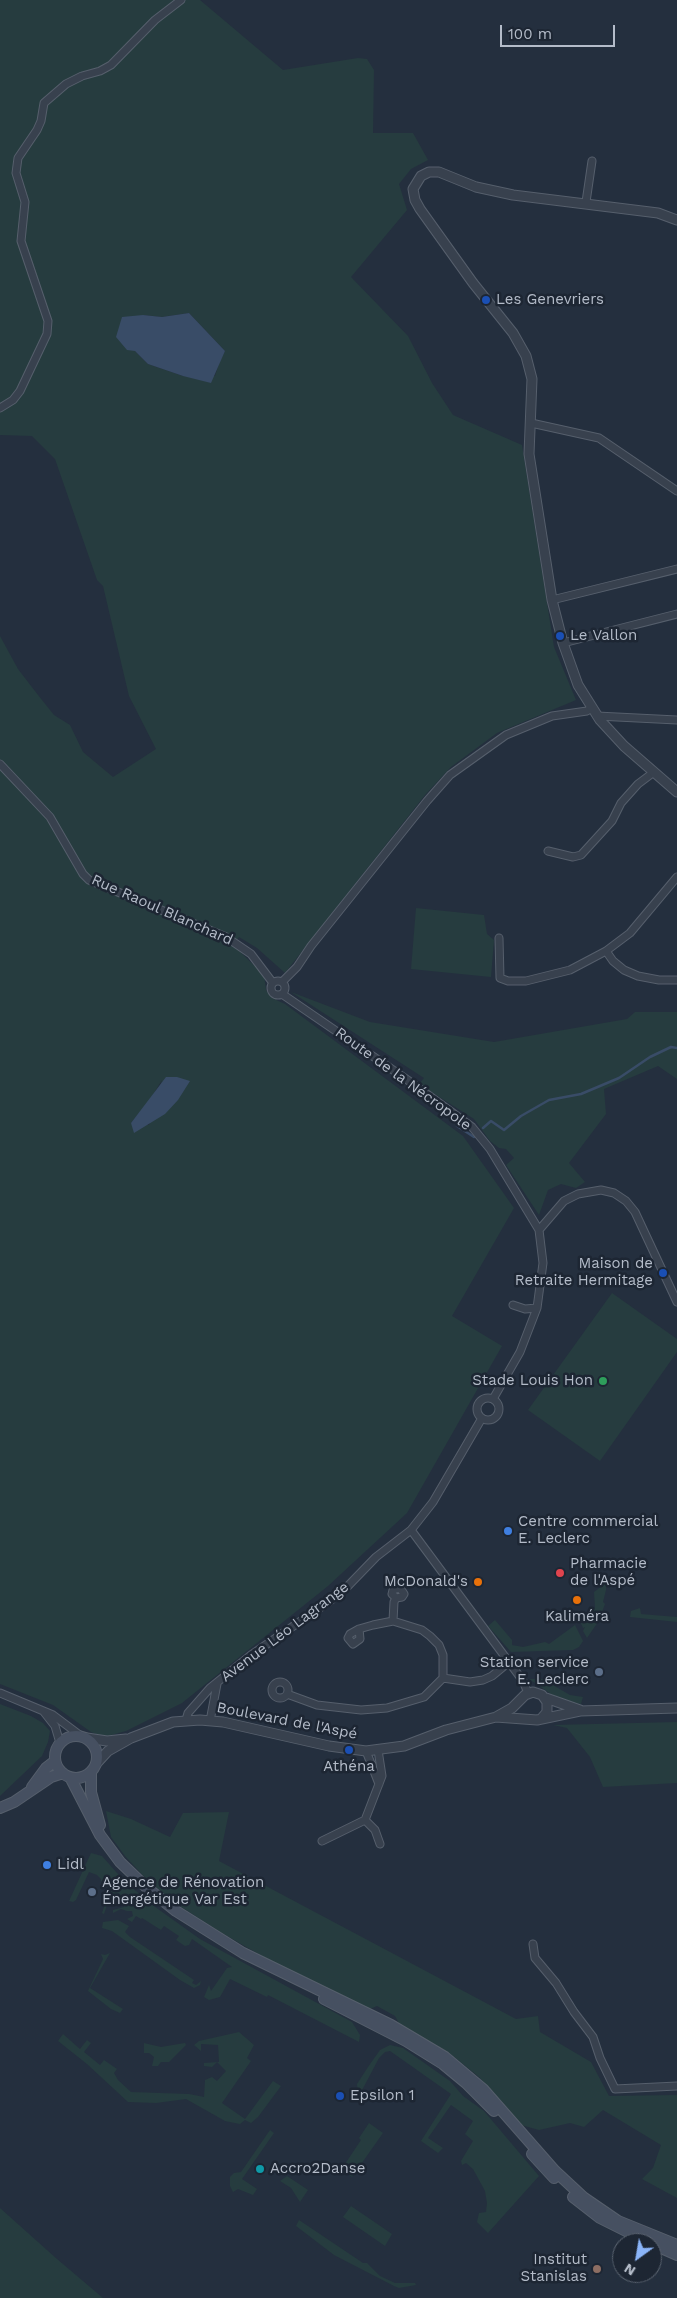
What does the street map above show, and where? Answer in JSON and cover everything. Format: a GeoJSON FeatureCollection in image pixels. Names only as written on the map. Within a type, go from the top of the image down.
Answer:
{"type":"FeatureCollection","features":[{"type":"Feature","properties":{"kind":"main road"},"geometry":{"type":"LineString","coordinates":[[111,1849],[95,1808],[91,1792],[96,1749],[84,1737],[69,1737],[60,1743],[56,1751],[55,1761],[66,1775],[100,1835],[120,1862],[146,1886],[176,1911],[216,1937],[269,1967],[376,2017],[445,2056],[484,2090],[555,2170],[583,2197],[618,2221],[677,2246]]}},
{"type":"Feature","properties":{"kind":"main road"},"geometry":{"type":"LineString","coordinates":[[29,1792],[46,1768],[55,1761]]}},
{"type":"Feature","properties":{"kind":"main road"},"geometry":{"type":"LineString","coordinates":[[0,1808],[14,1802],[51,1777],[66,1775],[81,1777],[93,1768]]}},
{"type":"Feature","properties":{"kind":"main road"},"geometry":{"type":"LineString","coordinates":[[269,1967],[287,1980],[406,2041],[443,2064],[466,2083],[493,2110],[544,2169],[585,2208],[629,2233]]}},
{"type":"Feature","properties":{"kind":"main road"},"geometry":{"type":"LineString","coordinates":[[662,2248],[677,2255]]}},
{"type":"Feature","properties":{"kind":"street"},"geometry":{"type":"LineString","coordinates":[[0,408],[13,400],[28,376],[47,334],[48,321],[21,241],[25,202],[16,173],[18,158],[38,130],[44,103],[66,84],[82,76],[100,72],[111,65],[155,20],[181,0]]}},
{"type":"Feature","properties":{"kind":"street"},"geometry":{"type":"LineString","coordinates":[[586,202],[592,162]]}},
{"type":"Feature","properties":{"kind":"street"},"geometry":{"type":"LineString","coordinates":[[677,220],[658,213],[586,202],[512,195],[476,187],[439,172],[429,172],[421,176],[413,189],[415,200],[420,209],[473,283],[513,333],[526,356],[532,379],[529,454],[552,600],[563,644],[576,678],[597,716],[624,746],[677,792]]}},
{"type":"Feature","properties":{"kind":"street"},"geometry":{"type":"LineString","coordinates":[[531,423],[599,438],[677,491]]}},
{"type":"Feature","properties":{"kind":"street"},"geometry":{"type":"LineString","coordinates":[[552,600],[677,569]]}},
{"type":"Feature","properties":{"kind":"street"},"geometry":{"type":"LineString","coordinates":[[563,644],[677,614]]}},
{"type":"Feature","properties":{"kind":"street"},"geometry":{"type":"LineString","coordinates":[[282,982],[297,967],[311,946],[450,775],[506,736],[552,716],[587,711],[591,708]]}},
{"type":"Feature","properties":{"kind":"street"},"geometry":{"type":"LineString","coordinates":[[597,716],[677,720]]}},
{"type":"Feature","properties":{"kind":"street","name":"Rue Raoul Blanchard"},"geometry":{"type":"LineString","coordinates":[[0,764],[50,817],[83,874],[89,880],[226,937],[251,954],[273,983]]}},
{"type":"Feature","properties":{"kind":"street"},"geometry":{"type":"LineString","coordinates":[[548,850],[573,857],[581,855],[612,822],[621,803],[638,784],[654,772]]}},
{"type":"Feature","properties":{"kind":"street"},"geometry":{"type":"LineString","coordinates":[[499,938],[500,978],[508,981],[526,981],[570,970],[606,950],[630,933],[677,877]]}},
{"type":"Feature","properties":{"kind":"street"},"geometry":{"type":"LineString","coordinates":[[606,950],[613,961],[624,970],[638,976],[659,980],[677,980]]}},
{"type":"Feature","properties":{"kind":"street"},"geometry":{"type":"LineString","coordinates":[[278,980],[282,982],[285,985],[285,990],[282,994],[277,995],[272,992],[271,987],[273,983],[278,980]]}},
{"type":"Feature","properties":{"kind":"street","name":"Route de la Nécropole"},"geometry":{"type":"LineString","coordinates":[[282,994],[472,1127],[490,1149],[540,1230]]}},
{"type":"Feature","properties":{"kind":"street"},"geometry":{"type":"LineString","coordinates":[[493,1399],[520,1352],[537,1308],[543,1263],[540,1230],[564,1201],[578,1194],[600,1190],[614,1193],[626,1201],[635,1212],[677,1302]]}},
{"type":"Feature","properties":{"kind":"street"},"geometry":{"type":"LineString","coordinates":[[513,1305],[525,1309],[537,1308]]}},
{"type":"Feature","properties":{"kind":"street"},"geometry":{"type":"LineString","coordinates":[[486,1398],[493,1399],[499,1408],[498,1414],[491,1420],[482,1418],[478,1413],[480,1402],[486,1398]]}},
{"type":"Feature","properties":{"kind":"street","name":"Avenue Léo Lagrange"},"geometry":{"type":"LineString","coordinates":[[186,1720],[188,1713],[202,1695],[251,1655],[330,1601],[376,1557],[411,1530],[433,1502],[482,1418]]}},
{"type":"Feature","properties":{"kind":"street"},"geometry":{"type":"LineString","coordinates":[[411,1530],[523,1681],[528,1693]]}},
{"type":"Feature","properties":{"kind":"street"},"geometry":{"type":"LineString","coordinates":[[393,1622],[396,1598]]}},
{"type":"Feature","properties":{"kind":"street"},"geometry":{"type":"LineString","coordinates":[[287,1694],[318,1705],[361,1710],[387,1708],[424,1697],[443,1678],[443,1655],[430,1636],[422,1630],[393,1622],[359,1629]]}},
{"type":"Feature","properties":{"kind":"street"},"geometry":{"type":"LineString","coordinates":[[443,1678],[470,1682],[483,1680],[509,1662]]}},
{"type":"Feature","properties":{"kind":"street","name":"Avenue Léo Lagrange"},"geometry":{"type":"LineString","coordinates":[[210,1721],[217,1684]]}},
{"type":"Feature","properties":{"kind":"street"},"geometry":{"type":"LineString","coordinates":[[0,1693],[63,1721],[84,1737]]}},
{"type":"Feature","properties":{"kind":"street"},"geometry":{"type":"LineString","coordinates":[[580,1710],[546,1698],[538,1693],[528,1693],[521,1701],[520,1709],[528,1719],[536,1720],[580,1710],[677,1708]]}},
{"type":"Feature","properties":{"kind":"street"},"geometry":{"type":"LineString","coordinates":[[541,1718],[548,1707],[546,1698]]}},
{"type":"Feature","properties":{"kind":"street","name":"Boulevard de l'Aspé"},"geometry":{"type":"LineString","coordinates":[[93,1768],[108,1752],[131,1738],[173,1722],[186,1720],[210,1721],[329,1746],[366,1751],[404,1746],[446,1730],[496,1717],[521,1701]]}},
{"type":"Feature","properties":{"kind":"street"},"geometry":{"type":"LineString","coordinates":[[44,1712],[55,1726],[60,1743]]}},
{"type":"Feature","properties":{"kind":"street","name":"Boulevard de l'Aspé"},"geometry":{"type":"LineString","coordinates":[[496,1717],[528,1719]]}},
{"type":"Feature","properties":{"kind":"street","name":"Boulevard de l'Aspé"},"geometry":{"type":"LineString","coordinates":[[84,1737],[107,1742],[131,1738]]}},
{"type":"Feature","properties":{"kind":"street"},"geometry":{"type":"LineString","coordinates":[[322,1841],[365,1820],[382,1776],[378,1750]]}},
{"type":"Feature","properties":{"kind":"street"},"geometry":{"type":"LineString","coordinates":[[366,1751],[379,1784]]}},
{"type":"Feature","properties":{"kind":"street"},"geometry":{"type":"LineString","coordinates":[[365,1820],[375,1830],[380,1844]]}},
{"type":"Feature","properties":{"kind":"street"},"geometry":{"type":"LineString","coordinates":[[533,1944],[535,1958],[556,1983],[574,2012],[594,2037],[600,2058],[615,2089],[677,2086]]}},
{"type":"Feature","properties":{"kind":"green space"},"geometry":{"type":"Polygon","coordinates":[[[0,0],[200,0],[283,70],[358,58],[367,59],[374,70],[373,133],[413,133],[428,160],[411,169],[399,184],[407,210],[351,277],[408,336],[432,383],[453,415],[522,445],[554,647],[576,700],[497,733],[451,767],[425,795],[285,973],[257,948],[239,937],[233,945],[264,975],[266,990],[272,998],[285,1004],[463,1136],[514,1208],[452,1316],[502,1346],[407,1513],[328,1586],[182,1703],[126,1731],[104,1737],[91,1732],[53,1705],[0,1684],[0,636],[18,669],[38,695],[54,715],[70,725],[83,752],[113,777],[156,749],[129,696],[103,586],[97,580],[55,459],[32,436],[0,435],[0,0]],[[189,313],[162,317],[143,315],[135,351],[148,364],[183,376],[215,376],[225,351],[189,313]],[[162,1080],[149,1101],[131,1123],[149,1125],[162,1080]]]}},
{"type":"Feature","properties":{"kind":"green space"},"geometry":{"type":"Polygon","coordinates":[[[416,908],[484,915],[487,934],[494,940],[491,977],[411,969],[416,908]]]}},
{"type":"Feature","properties":{"kind":"green space"},"geometry":{"type":"Polygon","coordinates":[[[291,992],[370,1022],[494,1042],[627,1019],[635,1012],[677,1012],[677,1079],[658,1066],[604,1089],[606,1114],[569,1163],[585,1182],[576,1188],[561,1184],[548,1190],[539,1215],[506,1165],[514,1158],[506,1149],[499,1148],[490,1141],[474,1119],[419,1084],[424,1078],[291,992]]]}},
{"type":"Feature","properties":{"kind":"green space","name":"Stade Louis Hon"},"geometry":{"type":"Polygon","coordinates":[[[612,1293],[677,1339],[677,1352],[600,1461],[528,1410],[612,1293]]]}},
{"type":"Feature","properties":{"kind":"green space"},"geometry":{"type":"Polygon","coordinates":[[[606,1583],[603,1602],[605,1604],[598,1622],[587,1638],[583,1631],[585,1627],[583,1628],[580,1621],[595,1608],[594,1592],[606,1583]]]}},
{"type":"Feature","properties":{"kind":"green space"},"geometry":{"type":"Polygon","coordinates":[[[640,1608],[641,1614],[677,1617],[677,1622],[630,1617],[631,1611],[640,1608]]]}},
{"type":"Feature","properties":{"kind":"green space"},"geometry":{"type":"Polygon","coordinates":[[[495,1620],[512,1640],[512,1645],[523,1647],[545,1642],[549,1644],[575,1625],[583,1641],[579,1647],[573,1650],[511,1652],[488,1626],[495,1620]]]}},
{"type":"Feature","properties":{"kind":"green space"},"geometry":{"type":"Polygon","coordinates":[[[529,1679],[542,1679],[548,1685],[551,1684],[570,1695],[583,1697],[581,1704],[564,1700],[551,1694],[529,1679]]]}},
{"type":"Feature","properties":{"kind":"green space"},"geometry":{"type":"Polygon","coordinates":[[[0,1704],[31,1716],[43,1723],[50,1731],[42,1756],[0,1796],[0,1704]]]}},
{"type":"Feature","properties":{"kind":"green space"},"geometry":{"type":"Polygon","coordinates":[[[677,1722],[677,1783],[603,1787],[590,1757],[567,1728],[553,1725],[677,1722]]]}},
{"type":"Feature","properties":{"kind":"green space"},"geometry":{"type":"Polygon","coordinates":[[[106,1811],[131,1819],[170,1837],[183,1813],[229,1812],[219,1861],[516,2019],[538,2016],[540,2032],[591,2062],[609,2096],[677,2095],[677,2198],[642,2179],[653,2168],[661,2145],[603,2110],[584,2127],[570,2123],[539,2130],[521,2125],[479,2077],[448,2052],[400,2025],[395,2016],[377,2006],[370,2009],[271,1961],[220,1932],[180,1906],[149,1882],[125,1856],[111,1837],[106,1811]]]}},
{"type":"Feature","properties":{"kind":"green space"},"geometry":{"type":"Polygon","coordinates":[[[91,1853],[102,1856],[125,1882],[158,1909],[200,1939],[352,2022],[360,2035],[359,2042],[268,1995],[267,1997],[230,1979],[220,1997],[209,2000],[204,1997],[209,1985],[211,1991],[227,1968],[232,1967],[192,1939],[189,1945],[185,1946],[176,1940],[179,1936],[164,1926],[161,1930],[136,1916],[132,1922],[127,1919],[133,1916],[132,1911],[121,1909],[113,1913],[113,1910],[124,1907],[119,1893],[113,1894],[109,1899],[104,1914],[102,1913],[106,1901],[102,1899],[108,1889],[107,1885],[97,1875],[89,1872],[76,1900],[73,1902],[69,1901],[91,1853]]]}},
{"type":"Feature","properties":{"kind":"green space"},"geometry":{"type":"Polygon","coordinates":[[[118,1920],[129,1926],[125,1932],[130,1937],[194,1980],[192,1983],[196,1985],[201,1981],[200,1985],[194,1988],[180,1980],[112,1931],[102,1928],[103,1922],[118,1920]]]}},
{"type":"Feature","properties":{"kind":"green space"},"geometry":{"type":"Polygon","coordinates":[[[110,1953],[90,1988],[123,2009],[120,2013],[111,2009],[88,1991],[103,1959],[101,1954],[110,1953]]]}},
{"type":"Feature","properties":{"kind":"green space"},"geometry":{"type":"Polygon","coordinates":[[[239,2032],[254,2045],[247,2058],[251,2061],[222,2103],[245,2119],[273,2081],[281,2086],[258,2117],[251,2123],[245,2120],[240,2124],[225,2121],[186,2099],[156,2103],[128,2102],[87,2064],[58,2041],[63,2034],[80,2049],[87,2040],[91,2043],[84,2052],[100,2065],[104,2060],[117,2069],[114,2073],[118,2080],[131,2092],[189,2094],[204,2097],[205,2080],[212,2077],[217,2081],[226,2071],[217,2062],[219,2062],[218,2045],[201,2044],[201,2051],[194,2045],[199,2041],[239,2032]]]}},
{"type":"Feature","properties":{"kind":"green space"},"geometry":{"type":"Polygon","coordinates":[[[144,2043],[161,2047],[185,2043],[186,2045],[169,2062],[161,2062],[158,2066],[152,2066],[154,2057],[149,2053],[144,2053],[144,2043]]]}},
{"type":"Feature","properties":{"kind":"green space"},"geometry":{"type":"Polygon","coordinates":[[[390,2045],[403,2048],[450,2081],[463,2096],[484,2111],[539,2176],[488,2233],[477,2222],[479,2213],[486,2212],[485,2191],[473,2169],[466,2163],[462,2165],[461,2161],[473,2141],[465,2134],[473,2121],[451,2105],[428,2138],[443,2148],[438,2153],[421,2141],[451,2094],[390,2051],[385,2052],[379,2058],[359,2096],[357,2084],[380,2050],[390,2045]]]}},
{"type":"Feature","properties":{"kind":"green space"},"geometry":{"type":"Polygon","coordinates":[[[217,2062],[212,2067],[204,2066],[204,2063],[217,2062]]]}},
{"type":"Feature","properties":{"kind":"green space"},"geometry":{"type":"Polygon","coordinates":[[[369,2123],[383,2133],[352,2177],[341,2170],[361,2140],[359,2138],[369,2123]]]}},
{"type":"Feature","properties":{"kind":"green space"},"geometry":{"type":"Polygon","coordinates":[[[270,2130],[274,2133],[242,2179],[257,2189],[253,2195],[238,2189],[233,2192],[230,2186],[230,2177],[234,2173],[241,2172],[270,2130]]]}},
{"type":"Feature","properties":{"kind":"green space"},"geometry":{"type":"Polygon","coordinates":[[[287,2176],[308,2190],[300,2202],[291,2188],[280,2181],[287,2176]]]}},
{"type":"Feature","properties":{"kind":"green space"},"geometry":{"type":"Polygon","coordinates":[[[351,2206],[392,2234],[385,2246],[343,2217],[351,2206]]]}},
{"type":"Feature","properties":{"kind":"green space"},"geometry":{"type":"Polygon","coordinates":[[[0,2208],[57,2259],[103,2298],[0,2298],[0,2208]]]}},
{"type":"Feature","properties":{"kind":"green space"},"geometry":{"type":"Polygon","coordinates":[[[299,2220],[363,2263],[367,2263],[380,2276],[395,2283],[415,2283],[416,2285],[399,2288],[334,2255],[296,2226],[299,2220]]]}},
{"type":"Feature","properties":{"kind":"water"},"geometry":{"type":"Polygon","coordinates":[[[189,313],[225,351],[211,383],[148,364],[135,351],[127,350],[116,337],[122,317],[143,315],[162,317],[189,313]]]}},
{"type":"Feature","properties":{"kind":"water"},"geometry":{"type":"Polygon","coordinates":[[[166,1077],[177,1077],[190,1081],[178,1100],[165,1114],[134,1133],[131,1123],[166,1077]]]}},
{"type":"Feature","properties":{"kind":"waterway"},"geometry":{"type":"LineString","coordinates":[[483,1128],[491,1121],[504,1130],[521,1116],[549,1100],[581,1094],[619,1078],[650,1057],[671,1047],[677,1048]]}},
{"type":"Feature","properties":{"kind":"waterway"},"geometry":{"type":"LineString","coordinates":[[457,1126],[474,1137]]}},
{"type":"Feature","properties":{"kind":"place","name":"Les Genevriers"},"geometry":{"type":"Point","coordinates":[486,300]}},
{"type":"Feature","properties":{"kind":"place","name":"Le Vallon"},"geometry":{"type":"Point","coordinates":[560,636]}},
{"type":"Feature","properties":{"kind":"place","name":"Maison de Retraite Hermitage"},"geometry":{"type":"Point","coordinates":[663,1273]}},
{"type":"Feature","properties":{"kind":"place","name":"Stade Louis Hon"},"geometry":{"type":"Point","coordinates":[603,1381]}},
{"type":"Feature","properties":{"kind":"place","name":"Centre commercial E. Leclerc"},"geometry":{"type":"Point","coordinates":[508,1531]}},
{"type":"Feature","properties":{"kind":"place","name":"Pharmacie de l'Aspé"},"geometry":{"type":"Point","coordinates":[560,1573]}},
{"type":"Feature","properties":{"kind":"place","name":"McDonald's"},"geometry":{"type":"Point","coordinates":[478,1582]}},
{"type":"Feature","properties":{"kind":"place","name":"Kaliméra"},"geometry":{"type":"Point","coordinates":[577,1600]}},
{"type":"Feature","properties":{"kind":"place","name":"Station service E. Leclerc"},"geometry":{"type":"Point","coordinates":[599,1672]}},
{"type":"Feature","properties":{"kind":"place","name":"Athéna"},"geometry":{"type":"Point","coordinates":[349,1750]}},
{"type":"Feature","properties":{"kind":"place","name":"Lidl"},"geometry":{"type":"Point","coordinates":[47,1865]}},
{"type":"Feature","properties":{"kind":"place","name":"Agence de Rénovation Énergétique Var Est"},"geometry":{"type":"Point","coordinates":[92,1892]}},
{"type":"Feature","properties":{"kind":"place","name":"Epsilon 1"},"geometry":{"type":"Point","coordinates":[340,2096]}},
{"type":"Feature","properties":{"kind":"place","name":"Accro2Danse"},"geometry":{"type":"Point","coordinates":[260,2169]}},
{"type":"Feature","properties":{"kind":"place","name":"Institut Stanislas"},"geometry":{"type":"Point","coordinates":[597,2269]}}]}
